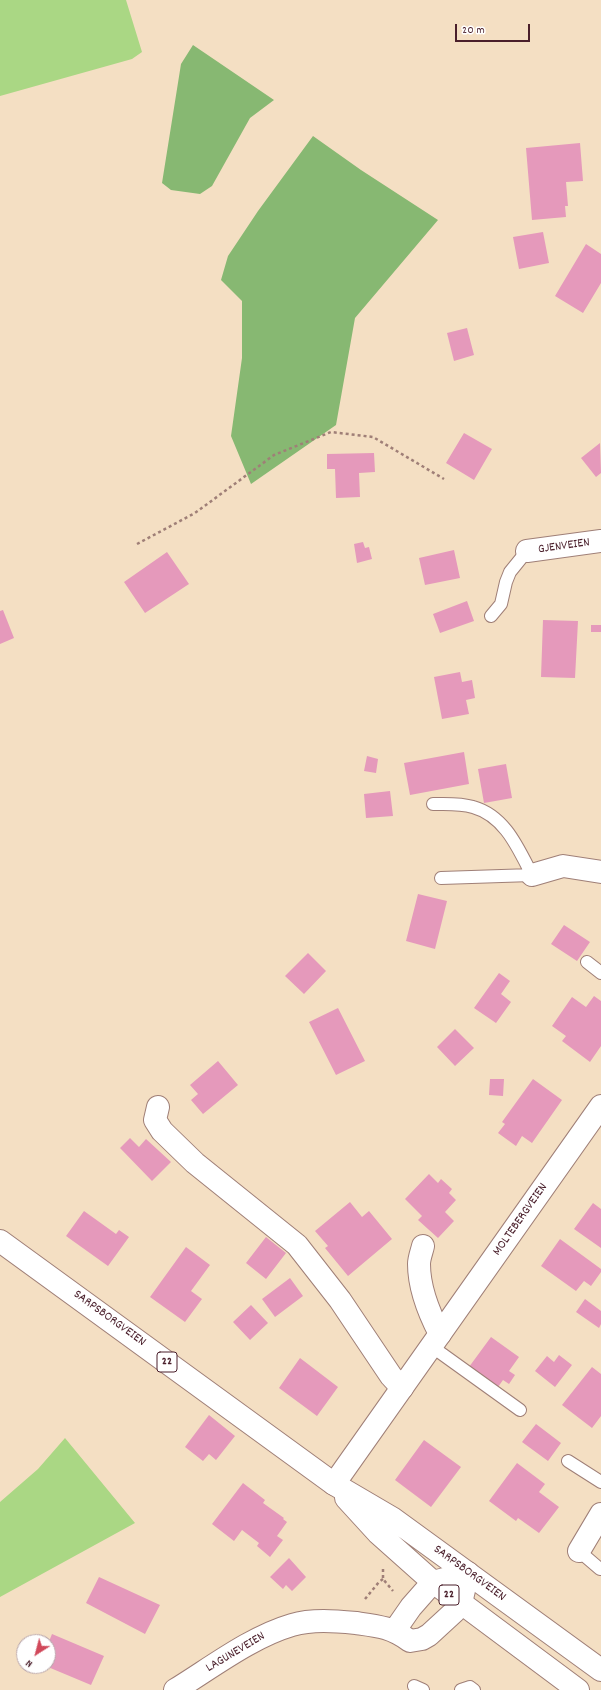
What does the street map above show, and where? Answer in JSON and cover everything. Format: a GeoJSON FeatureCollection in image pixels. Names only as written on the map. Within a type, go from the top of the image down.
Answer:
{"type":"FeatureCollection","features":[{"type":"Feature","properties":{"kind":"main road","name":"GJENVEIEN"},"geometry":{"type":"LineString","coordinates":[[527,551],[601,542]]}},
{"type":"Feature","properties":{"kind":"main road"},"geometry":{"type":"LineString","coordinates":[[532,875],[563,866],[601,872]]}},
{"type":"Feature","properties":{"kind":"main road","name":"MOLTEBERGVEIEN"},"geometry":{"type":"LineString","coordinates":[[334,1484],[601,1106]]}},
{"type":"Feature","properties":{"kind":"main road"},"geometry":{"type":"LineString","coordinates":[[158,1107],[155,1120],[162,1131],[195,1163],[297,1245],[340,1300],[391,1376],[402,1388]]}},
{"type":"Feature","properties":{"kind":"main road","name":"SARPSBORGVEIEN"},"geometry":{"type":"LineString","coordinates":[[0,1241],[334,1484],[392,1518],[601,1670]]}},
{"type":"Feature","properties":{"kind":"main road"},"geometry":{"type":"LineString","coordinates":[[423,1246],[419,1264],[423,1290],[431,1316],[436,1340]]}},
{"type":"Feature","properties":{"kind":"main road","name":"SARPSBORGVEIEN"},"geometry":{"type":"LineString","coordinates":[[334,1484],[378,1533],[433,1582],[578,1690]]}},
{"type":"Feature","properties":{"kind":"main road"},"geometry":{"type":"LineString","coordinates":[[579,1551],[601,1514]]}},
{"type":"Feature","properties":{"kind":"main road"},"geometry":{"type":"LineString","coordinates":[[468,1573],[461,1603],[436,1629],[422,1639],[410,1641],[395,1630],[405,1602],[433,1582],[468,1573]]}},
{"type":"Feature","properties":{"kind":"main road","name":"LAGUNEVEIEN"},"geometry":{"type":"LineString","coordinates":[[175,1690],[262,1636],[293,1624],[330,1620],[395,1630]]}},
{"type":"Feature","properties":{"kind":"lane"},"geometry":{"type":"LineString","coordinates":[[492,616],[501,604],[510,572],[527,551]]}},
{"type":"Feature","properties":{"kind":"lane"},"geometry":{"type":"LineString","coordinates":[[433,804],[462,804],[474,807],[500,822],[509,833],[532,875],[441,878]]}},
{"type":"Feature","properties":{"kind":"lane"},"geometry":{"type":"LineString","coordinates":[[587,962],[601,973]]}},
{"type":"Feature","properties":{"kind":"lane"},"geometry":{"type":"LineString","coordinates":[[436,1340],[446,1358],[520,1410]]}},
{"type":"Feature","properties":{"kind":"lane"},"geometry":{"type":"LineString","coordinates":[[568,1461],[601,1482]]}},
{"type":"Feature","properties":{"kind":"lane"},"geometry":{"type":"LineString","coordinates":[[579,1551],[600,1569]]}},
{"type":"Feature","properties":{"kind":"lane"},"geometry":{"type":"LineString","coordinates":[[416,1690],[414,1686],[423,1690]]}},
{"type":"Feature","properties":{"kind":"lane"},"geometry":{"type":"LineString","coordinates":[[460,1690],[470,1687],[474,1690]]}},
{"type":"Feature","properties":{"kind":"path"},"geometry":{"type":"LineString","coordinates":[[137,544],[195,513],[274,455],[331,432],[373,437],[444,479]]}},
{"type":"Feature","properties":{"kind":"path"},"geometry":{"type":"LineString","coordinates":[[384,1566],[382,1572],[383,1579],[405,1602]]}},
{"type":"Feature","properties":{"kind":"path"},"geometry":{"type":"LineString","coordinates":[[365,1599],[383,1579]]}},
{"type":"Feature","properties":{"kind":"green space"},"geometry":{"type":"Polygon","coordinates":[[[0,0],[126,0],[142,52],[132,59],[0,96],[0,0]]]}},
{"type":"Feature","properties":{"kind":"green space"},"geometry":{"type":"Polygon","coordinates":[[[193,45],[274,100],[250,118],[212,186],[200,194],[171,190],[162,183],[181,64],[193,45]]]}},
{"type":"Feature","properties":{"kind":"green space"},"geometry":{"type":"Polygon","coordinates":[[[313,136],[361,170],[438,220],[355,318],[336,425],[251,484],[231,436],[242,358],[242,301],[221,280],[228,256],[258,211],[313,136]]]}},
{"type":"Feature","properties":{"kind":"green space"},"geometry":{"type":"Polygon","coordinates":[[[65,1438],[135,1523],[0,1597],[0,1502],[38,1469],[65,1438]]]}},
{"type":"Feature","properties":{"kind":"building"},"geometry":{"type":"Polygon","coordinates":[[[580,143],[583,181],[566,182],[568,206],[565,206],[566,217],[532,220],[526,148],[580,143]]]}},
{"type":"Feature","properties":{"kind":"building"},"geometry":{"type":"Polygon","coordinates":[[[543,232],[549,263],[519,269],[513,237],[543,232]]]}},
{"type":"Feature","properties":{"kind":"building"},"geometry":{"type":"Polygon","coordinates":[[[586,244],[601,254],[601,283],[583,313],[555,296],[586,244]]]}},
{"type":"Feature","properties":{"kind":"building"},"geometry":{"type":"Polygon","coordinates":[[[467,328],[474,355],[454,361],[447,333],[467,328]]]}},
{"type":"Feature","properties":{"kind":"building"},"geometry":{"type":"Polygon","coordinates":[[[464,433],[492,449],[474,480],[446,463],[464,433]]]}},
{"type":"Feature","properties":{"kind":"building"},"geometry":{"type":"Polygon","coordinates":[[[600,443],[601,473],[596,477],[581,458],[600,443]]]}},
{"type":"Feature","properties":{"kind":"building"},"geometry":{"type":"Polygon","coordinates":[[[374,453],[375,472],[359,473],[360,497],[336,498],[335,469],[327,469],[327,454],[374,453]]]}},
{"type":"Feature","properties":{"kind":"building"},"geometry":{"type":"Polygon","coordinates":[[[363,542],[365,548],[369,547],[372,559],[357,563],[354,544],[363,542]]]}},
{"type":"Feature","properties":{"kind":"building"},"geometry":{"type":"Polygon","coordinates":[[[454,550],[460,578],[425,585],[419,558],[454,550]]]}},
{"type":"Feature","properties":{"kind":"building"},"geometry":{"type":"Polygon","coordinates":[[[167,552],[189,584],[145,613],[124,582],[167,552]]]}},
{"type":"Feature","properties":{"kind":"building"},"geometry":{"type":"Polygon","coordinates":[[[467,601],[474,621],[440,633],[433,614],[467,601]]]}},
{"type":"Feature","properties":{"kind":"building"},"geometry":{"type":"Polygon","coordinates":[[[3,610],[14,638],[0,644],[0,611],[3,610]]]}},
{"type":"Feature","properties":{"kind":"building"},"geometry":{"type":"Polygon","coordinates":[[[543,620],[578,621],[575,678],[541,677],[543,620]]]}},
{"type":"Feature","properties":{"kind":"building"},"geometry":{"type":"Polygon","coordinates":[[[591,625],[601,625],[601,632],[591,632],[591,625]]]}},
{"type":"Feature","properties":{"kind":"building"},"geometry":{"type":"Polygon","coordinates":[[[460,672],[462,682],[472,680],[475,698],[466,700],[469,714],[442,719],[434,677],[460,672]]]}},
{"type":"Feature","properties":{"kind":"building"},"geometry":{"type":"Polygon","coordinates":[[[464,752],[469,784],[410,795],[404,763],[464,752]]]}},
{"type":"Feature","properties":{"kind":"building"},"geometry":{"type":"Polygon","coordinates":[[[367,756],[378,759],[376,773],[364,771],[367,756]]]}},
{"type":"Feature","properties":{"kind":"building"},"geometry":{"type":"Polygon","coordinates":[[[506,764],[512,798],[484,803],[478,769],[506,764]]]}},
{"type":"Feature","properties":{"kind":"building"},"geometry":{"type":"Polygon","coordinates":[[[390,791],[393,816],[366,818],[364,794],[390,791]]]}},
{"type":"Feature","properties":{"kind":"building"},"geometry":{"type":"Polygon","coordinates":[[[418,894],[447,901],[435,949],[406,941],[418,894]]]}},
{"type":"Feature","properties":{"kind":"building"},"geometry":{"type":"Polygon","coordinates":[[[564,925],[590,942],[577,961],[551,944],[564,925]]]}},
{"type":"Feature","properties":{"kind":"building"},"geometry":{"type":"Polygon","coordinates":[[[308,953],[326,971],[304,994],[285,976],[308,953]]]}},
{"type":"Feature","properties":{"kind":"building"},"geometry":{"type":"Polygon","coordinates":[[[499,973],[510,981],[501,994],[511,1002],[496,1023],[474,1008],[499,973]]]}},
{"type":"Feature","properties":{"kind":"building"},"geometry":{"type":"Polygon","coordinates":[[[594,996],[601,1001],[601,1046],[590,1062],[562,1041],[566,1036],[552,1026],[572,997],[586,1007],[594,996]]]}},
{"type":"Feature","properties":{"kind":"building"},"geometry":{"type":"Polygon","coordinates":[[[338,1008],[365,1061],[336,1075],[309,1022],[338,1008]]]}},
{"type":"Feature","properties":{"kind":"building"},"geometry":{"type":"Polygon","coordinates":[[[455,1029],[474,1048],[455,1066],[437,1047],[455,1029]]]}},
{"type":"Feature","properties":{"kind":"building"},"geometry":{"type":"Polygon","coordinates":[[[218,1061],[238,1085],[203,1114],[191,1100],[198,1094],[190,1085],[218,1061]]]}},
{"type":"Feature","properties":{"kind":"building"},"geometry":{"type":"Polygon","coordinates":[[[490,1079],[504,1079],[503,1096],[489,1095],[490,1079]]]}},
{"type":"Feature","properties":{"kind":"building"},"geometry":{"type":"Polygon","coordinates":[[[533,1079],[562,1100],[532,1143],[522,1136],[516,1146],[498,1133],[505,1124],[502,1122],[533,1079]]]}},
{"type":"Feature","properties":{"kind":"building"},"geometry":{"type":"Polygon","coordinates":[[[130,1138],[139,1147],[146,1139],[171,1162],[152,1181],[120,1148],[130,1138]]]}},
{"type":"Feature","properties":{"kind":"building"},"geometry":{"type":"Polygon","coordinates":[[[429,1174],[438,1183],[441,1179],[452,1189],[449,1193],[456,1200],[445,1212],[454,1221],[438,1238],[418,1220],[422,1216],[405,1199],[429,1174]]]}},
{"type":"Feature","properties":{"kind":"building"},"geometry":{"type":"Polygon","coordinates":[[[350,1202],[362,1217],[369,1211],[392,1239],[348,1276],[325,1248],[328,1246],[315,1231],[350,1202]]]}},
{"type":"Feature","properties":{"kind":"building"},"geometry":{"type":"Polygon","coordinates":[[[593,1203],[601,1209],[601,1248],[574,1229],[593,1203]]]}},
{"type":"Feature","properties":{"kind":"building"},"geometry":{"type":"Polygon","coordinates":[[[84,1211],[116,1234],[119,1230],[129,1237],[108,1266],[66,1236],[84,1211]]]}},
{"type":"Feature","properties":{"kind":"building"},"geometry":{"type":"Polygon","coordinates":[[[266,1237],[286,1253],[266,1279],[246,1263],[266,1237]]]}},
{"type":"Feature","properties":{"kind":"building"},"geometry":{"type":"Polygon","coordinates":[[[560,1239],[601,1269],[601,1272],[591,1286],[584,1281],[576,1291],[541,1266],[560,1239]]]}},
{"type":"Feature","properties":{"kind":"building"},"geometry":{"type":"Polygon","coordinates":[[[186,1247],[210,1265],[191,1291],[202,1299],[185,1322],[150,1297],[186,1247]]]}},
{"type":"Feature","properties":{"kind":"building"},"geometry":{"type":"Polygon","coordinates":[[[290,1278],[303,1296],[275,1317],[262,1299],[290,1278]]]}},
{"type":"Feature","properties":{"kind":"building"},"geometry":{"type":"Polygon","coordinates":[[[585,1299],[601,1311],[601,1324],[599,1328],[576,1312],[585,1299]]]}},
{"type":"Feature","properties":{"kind":"building"},"geometry":{"type":"Polygon","coordinates":[[[251,1305],[268,1323],[250,1340],[233,1322],[251,1305]]]}},
{"type":"Feature","properties":{"kind":"building"},"geometry":{"type":"Polygon","coordinates":[[[491,1337],[519,1357],[509,1371],[515,1375],[509,1384],[503,1380],[498,1387],[469,1367],[491,1337]]]}},
{"type":"Feature","properties":{"kind":"building"},"geometry":{"type":"Polygon","coordinates":[[[559,1355],[572,1365],[555,1387],[535,1371],[547,1356],[554,1362],[559,1355]]]}},
{"type":"Feature","properties":{"kind":"building"},"geometry":{"type":"Polygon","coordinates":[[[300,1358],[338,1387],[317,1416],[279,1388],[300,1358]]]}},
{"type":"Feature","properties":{"kind":"building"},"geometry":{"type":"Polygon","coordinates":[[[592,1367],[601,1374],[601,1416],[592,1428],[562,1405],[592,1367]]]}},
{"type":"Feature","properties":{"kind":"building"},"geometry":{"type":"Polygon","coordinates":[[[209,1415],[235,1436],[216,1460],[209,1454],[203,1461],[185,1447],[209,1415]]]}},
{"type":"Feature","properties":{"kind":"building"},"geometry":{"type":"Polygon","coordinates":[[[536,1424],[561,1443],[548,1461],[522,1442],[536,1424]]]}},
{"type":"Feature","properties":{"kind":"building"},"geometry":{"type":"Polygon","coordinates":[[[424,1440],[461,1467],[431,1507],[395,1480],[424,1440]]]}},
{"type":"Feature","properties":{"kind":"building"},"geometry":{"type":"Polygon","coordinates":[[[517,1463],[545,1484],[539,1492],[559,1507],[539,1533],[518,1518],[516,1521],[489,1501],[517,1463]]]}},
{"type":"Feature","properties":{"kind":"building"},"geometry":{"type":"Polygon","coordinates":[[[243,1483],[265,1500],[263,1503],[284,1518],[283,1519],[287,1522],[277,1536],[283,1540],[270,1557],[257,1546],[259,1543],[242,1530],[234,1541],[212,1524],[243,1483]]]}},
{"type":"Feature","properties":{"kind":"building"},"geometry":{"type":"Polygon","coordinates":[[[289,1558],[306,1577],[292,1591],[286,1585],[283,1589],[270,1577],[289,1558]]]}},
{"type":"Feature","properties":{"kind":"building"},"geometry":{"type":"Polygon","coordinates":[[[99,1577],[160,1605],[145,1634],[86,1603],[99,1577]]]}},
{"type":"Feature","properties":{"kind":"building"},"geometry":{"type":"Polygon","coordinates":[[[56,1636],[104,1656],[91,1685],[56,1670],[56,1636]]]}}]}
